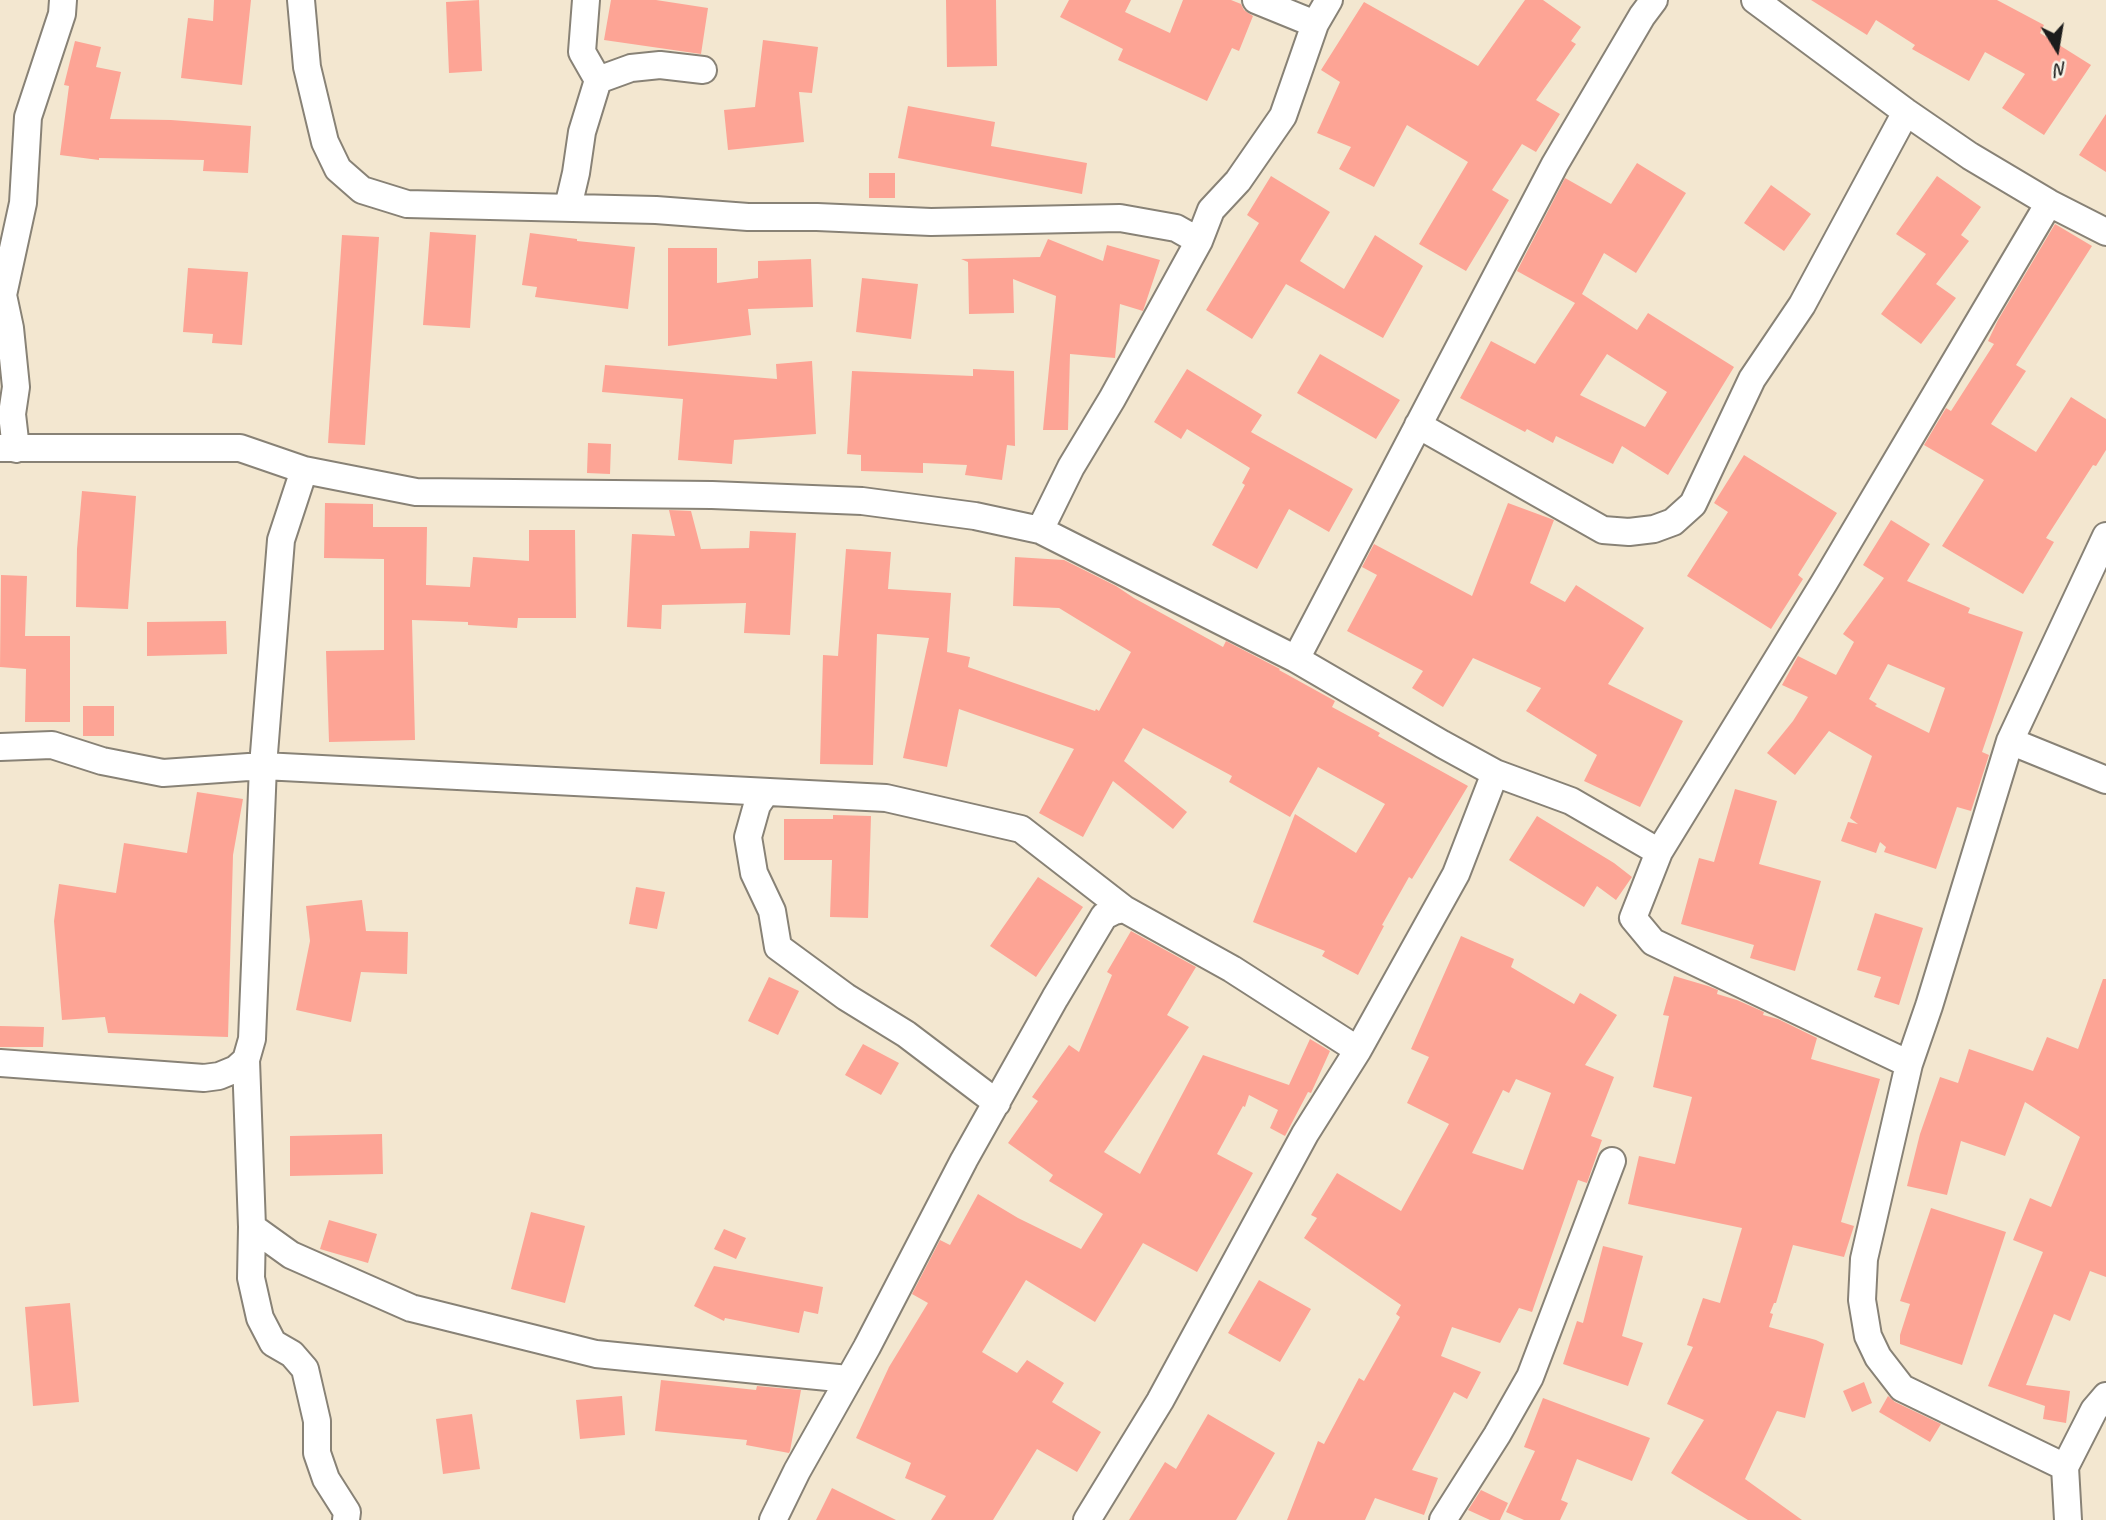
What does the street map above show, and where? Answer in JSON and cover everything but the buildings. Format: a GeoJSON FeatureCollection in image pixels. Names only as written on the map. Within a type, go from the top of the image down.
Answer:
{"type":"FeatureCollection","features":[{"type":"Feature","properties":{"kind":"street"},"geometry":{"type":"LineString","coordinates":[[62,0],[62,14],[28,117],[23,203],[4,295],[16,387],[8,449],[240,448],[304,471],[416,492],[712,495],[862,501],[975,516],[1040,530],[1296,659],[1495,773],[1571,801],[1659,852]]}},
{"type":"Feature","properties":{"kind":"street"},"geometry":{"type":"LineString","coordinates":[[301,0],[307,67],[325,142],[338,169],[362,190],[407,204],[656,210],[748,217],[931,222],[1120,218],[1176,228],[1199,241]]}},
{"type":"Feature","properties":{"kind":"street"},"geometry":{"type":"LineString","coordinates":[[568,207],[582,132],[598,80],[582,52],[586,0]]}},
{"type":"Feature","properties":{"kind":"street"},"geometry":{"type":"LineString","coordinates":[[1256,0],[1315,24]]}},
{"type":"Feature","properties":{"kind":"street"},"geometry":{"type":"LineString","coordinates":[[1040,530],[1071,467],[1112,399],[1199,241],[1211,210],[1238,181],[1283,116],[1315,24],[1329,0]]}},
{"type":"Feature","properties":{"kind":"street"},"geometry":{"type":"LineString","coordinates":[[1296,659],[1555,164],[1654,0]]}},
{"type":"Feature","properties":{"kind":"street"},"geometry":{"type":"LineString","coordinates":[[1755,0],[1970,156],[2049,203],[2106,232]]}},
{"type":"Feature","properties":{"kind":"street"},"geometry":{"type":"LineString","coordinates":[[598,80],[631,68],[660,65],[703,70]]}},
{"type":"Feature","properties":{"kind":"street"},"geometry":{"type":"LineString","coordinates":[[1418,425],[1603,530],[1629,532],[1654,529],[1673,522],[1693,504],[1752,379],[1802,305],[1906,112]]}},
{"type":"Feature","properties":{"kind":"street"},"geometry":{"type":"LineString","coordinates":[[1909,1064],[1653,942],[1633,918],[1659,852],[1824,583],[2049,203]]}},
{"type":"Feature","properties":{"kind":"street"},"geometry":{"type":"LineString","coordinates":[[304,471],[281,540],[263,766],[252,1040],[246,1060],[252,1227],[251,1279],[260,1318],[273,1343],[292,1354],[305,1369],[317,1421],[317,1453],[326,1479],[347,1512],[346,1520]]}},
{"type":"Feature","properties":{"kind":"street"},"geometry":{"type":"LineString","coordinates":[[2065,1467],[1902,1388],[1878,1357],[1868,1336],[1862,1300],[1864,1259],[1909,1064],[1930,1006],[2010,741],[2106,536]]}},
{"type":"Feature","properties":{"kind":"street"},"geometry":{"type":"LineString","coordinates":[[2010,741],[2106,780]]}},
{"type":"Feature","properties":{"kind":"street"},"geometry":{"type":"LineString","coordinates":[[0,747],[52,745],[102,761],[163,773],[263,766],[886,798],[1021,829],[1124,909],[1232,969],[1359,1050]]}},
{"type":"Feature","properties":{"kind":"street"},"geometry":{"type":"LineString","coordinates":[[1087,1520],[1167,1389],[1305,1134],[1359,1050],[1456,874],[1495,773]]}},
{"type":"Feature","properties":{"kind":"street"},"geometry":{"type":"LineString","coordinates":[[766,792],[757,805],[747,837],[754,873],[772,911],[778,947],[846,997],[906,1034],[998,1103]]}},
{"type":"Feature","properties":{"kind":"street"},"geometry":{"type":"LineString","coordinates":[[773,1520],[964,1160],[1055,998],[1104,916],[1124,909]]}},
{"type":"Feature","properties":{"kind":"street"},"geometry":{"type":"LineString","coordinates":[[0,1063],[204,1078],[219,1076],[236,1069],[246,1060]]}},
{"type":"Feature","properties":{"kind":"street"},"geometry":{"type":"LineString","coordinates":[[1443,1520],[1530,1377],[1612,1161]]}},
{"type":"Feature","properties":{"kind":"street"},"geometry":{"type":"LineString","coordinates":[[252,1227],[290,1255],[411,1308],[596,1354],[848,1379]]}},
{"type":"Feature","properties":{"kind":"street"},"geometry":{"type":"LineString","coordinates":[[2068,1520],[2065,1467],[2094,1410],[2106,1396]]}}]}
